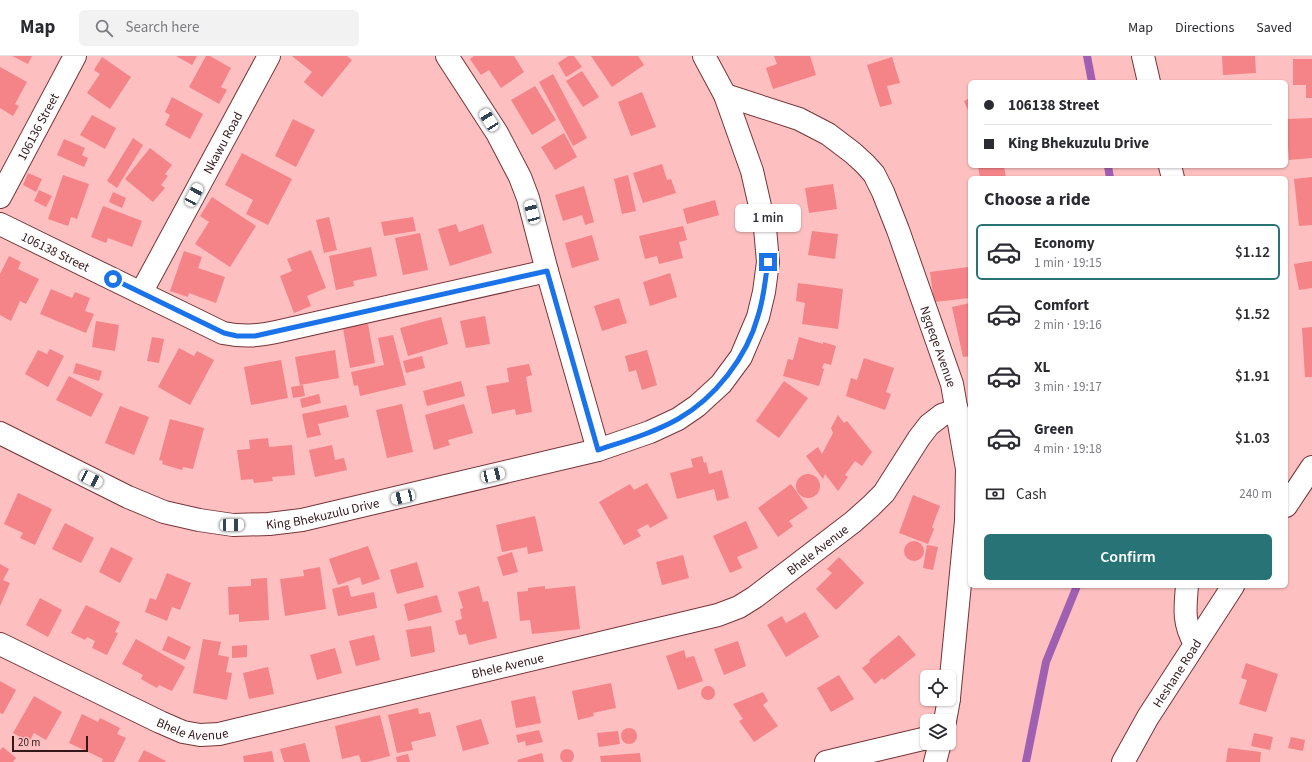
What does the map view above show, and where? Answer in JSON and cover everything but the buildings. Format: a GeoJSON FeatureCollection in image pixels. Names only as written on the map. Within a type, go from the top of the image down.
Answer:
{"type":"FeatureCollection","features":[{"type":"Feature","properties":{"kind":"street","name":"106136 Street"},"geometry":{"type":"LineString","coordinates":[[0,197],[75,56]]}},
{"type":"Feature","properties":{"kind":"street","name":"Nkawu Road"},"geometry":{"type":"LineString","coordinates":[[141,293],[269,56]]}},
{"type":"Feature","properties":{"kind":"street"},"geometry":{"type":"LineString","coordinates":[[447,56],[497,133],[520,177],[528,198],[547,271],[598,450]]}},
{"type":"Feature","properties":{"kind":"street","name":"King Bhekuzulu Drive"},"geometry":{"type":"LineString","coordinates":[[0,433],[128,497],[164,512],[199,520],[232,525],[269,524],[302,520],[598,450],[650,432],[678,419],[697,406],[720,384],[741,357],[758,317],[764,292],[768,262],[765,228],[752,171],[725,94],[704,56]]}},
{"type":"Feature","properties":{"kind":"street"},"geometry":{"type":"LineString","coordinates":[[1143,56],[1149,80]]}},
{"type":"Feature","properties":{"kind":"street","name":"Ngqeqe Avenue"},"geometry":{"type":"LineString","coordinates":[[725,94],[799,119],[828,134],[853,153],[874,174],[898,230],[952,384],[967,469],[968,494],[966,521],[952,670]]}},
{"type":"Feature","properties":{"kind":"street","name":"106138 Street"},"geometry":{"type":"LineString","coordinates":[[0,224],[224,333],[237,336],[255,336],[547,271]]}},
{"type":"Feature","properties":{"kind":"street","name":"Bhele Avenue"},"geometry":{"type":"LineString","coordinates":[[0,644],[160,722],[183,732],[200,735],[219,734],[718,615],[739,607],[756,597],[853,522],[884,493],[929,425],[942,415],[957,410]]}},
{"type":"Feature","properties":{"kind":"street"},"geometry":{"type":"LineString","coordinates":[[1288,503],[1312,467]]}},
{"type":"Feature","properties":{"kind":"street"},"geometry":{"type":"LineString","coordinates":[[1186,588],[1186,623],[1195,644]]}},
{"type":"Feature","properties":{"kind":"street","name":"Heshane Road"},"geometry":{"type":"LineString","coordinates":[[1122,762],[1148,717],[1232,588]]}},
{"type":"Feature","properties":{"kind":"street"},"geometry":{"type":"LineString","coordinates":[[826,762],[920,740]]}},
{"type":"Feature","properties":{"kind":"street"},"geometry":{"type":"LineString","coordinates":[[935,762],[938,750]]}},
{"type":"Feature","properties":{"kind":"waterway"},"geometry":{"type":"LineString","coordinates":[[1087,56],[1092,80]]}},
{"type":"Feature","properties":{"kind":"waterway"},"geometry":{"type":"LineString","coordinates":[[1108,168],[1110,176]]}},
{"type":"Feature","properties":{"kind":"waterway"},"geometry":{"type":"LineString","coordinates":[[1026,762],[1046,662],[1076,588]]}},
{"type":"Feature","properties":{"kind":"route"},"geometry":{"type":"LineString","coordinates":[[113,279],[224,333],[237,336],[255,336],[547,271],[598,450],[650,432],[678,419],[697,406],[720,384],[741,357],[750,338],[758,317],[764,292],[768,262]]}}]}
